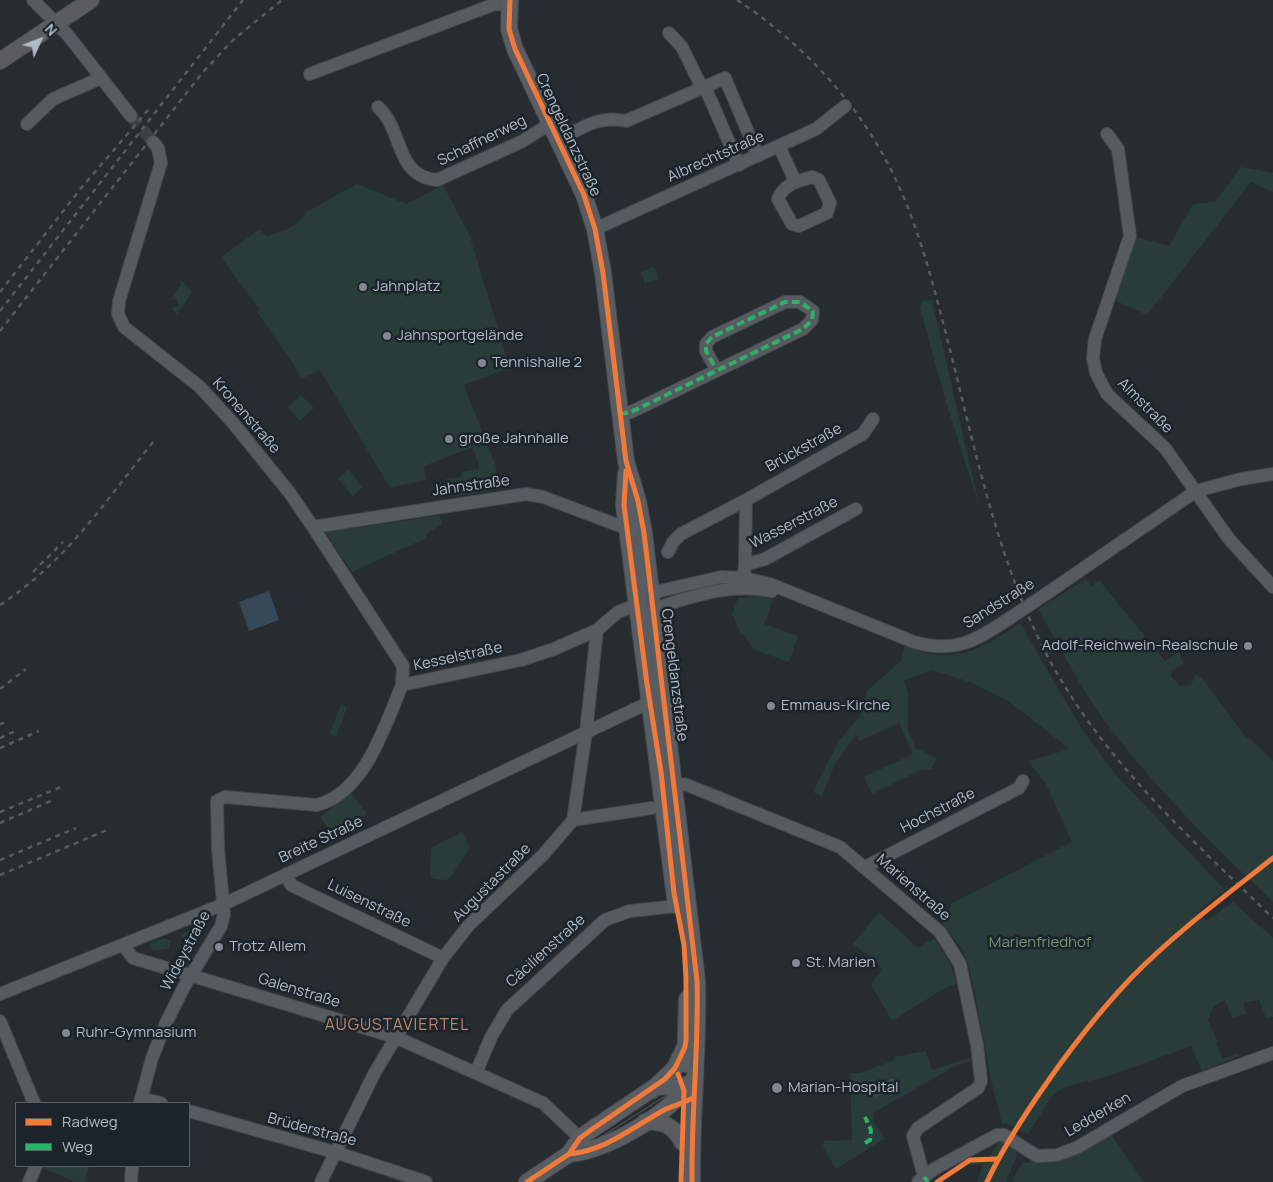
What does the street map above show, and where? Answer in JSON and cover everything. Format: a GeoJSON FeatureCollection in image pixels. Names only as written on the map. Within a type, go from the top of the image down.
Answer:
{"type":"FeatureCollection","features":[{"type":"Feature","properties":{"kind":"main road"},"geometry":{"type":"LineString","coordinates":[[0,61],[90,0]]}},
{"type":"Feature","properties":{"kind":"main road","name":"Crengeldanzstraße"},"geometry":{"type":"LineString","coordinates":[[510,2],[509,29],[515,49],[584,195],[595,229],[602,272],[626,461],[624,505],[636,531],[662,684],[674,783],[689,1045],[694,1074],[684,1091]]}},
{"type":"Feature","properties":{"kind":"main road","name":"Crengeldanzstraße"},"geometry":{"type":"LineString","coordinates":[[647,602],[650,702],[682,904]]}},
{"type":"Feature","properties":{"kind":"main road"},"geometry":{"type":"LineString","coordinates":[[650,702],[662,684]]}},
{"type":"Feature","properties":{"kind":"main road"},"geometry":{"type":"LineString","coordinates":[[527,1182],[569,1154],[580,1138],[624,1106],[655,1087],[675,1068],[689,1045]]}},
{"type":"Feature","properties":{"kind":"main road","name":"Crengeldanzstraße"},"geometry":{"type":"LineString","coordinates":[[684,1091],[689,1045]]}},
{"type":"Feature","properties":{"kind":"main road"},"geometry":{"type":"LineString","coordinates":[[692,1182],[694,1074]]}},
{"type":"Feature","properties":{"kind":"main road"},"geometry":{"type":"LineString","coordinates":[[655,1087],[668,1086],[684,1091],[692,1106]]}},
{"type":"Feature","properties":{"kind":"main road"},"geometry":{"type":"LineString","coordinates":[[569,1154],[591,1151],[645,1122],[666,1109],[684,1091]]}},
{"type":"Feature","properties":{"kind":"main road"},"geometry":{"type":"LineString","coordinates":[[681,1182],[684,1091]]}},
{"type":"Feature","properties":{"kind":"main road"},"geometry":{"type":"LineString","coordinates":[[645,1122],[658,1122],[670,1126],[682,1142]]}},
{"type":"Feature","properties":{"kind":"street"},"geometry":{"type":"LineString","coordinates":[[33,0],[55,23],[131,116]]}},
{"type":"Feature","properties":{"kind":"street","name":"Crengeldanzstraße"},"geometry":{"type":"LineString","coordinates":[[310,74],[495,4],[510,2]]}},
{"type":"Feature","properties":{"kind":"street"},"geometry":{"type":"LineString","coordinates":[[669,33],[682,47],[700,84],[705,86],[739,165]]}},
{"type":"Feature","properties":{"kind":"street"},"geometry":{"type":"LineString","coordinates":[[28,124],[53,99],[101,78]]}},
{"type":"Feature","properties":{"kind":"street"},"geometry":{"type":"LineString","coordinates":[[558,140],[598,120],[614,118],[626,121],[724,78],[758,156]]}},
{"type":"Feature","properties":{"kind":"street","name":"Albrechtstraße"},"geometry":{"type":"LineString","coordinates":[[595,229],[816,129],[845,106]]}},
{"type":"Feature","properties":{"kind":"street","name":"Schaffnerweg"},"geometry":{"type":"LineString","coordinates":[[378,107],[387,115],[408,164],[414,173],[424,179],[437,180],[521,142],[550,124]]}},
{"type":"Feature","properties":{"kind":"street","name":"Almstraße"},"geometry":{"type":"LineString","coordinates":[[1107,134],[1118,149],[1126,188],[1130,236],[1095,339],[1093,358],[1096,373],[1107,394],[1165,448],[1229,539],[1273,587]]}},
{"type":"Feature","properties":{"kind":"street","name":"Kronenstraße"},"geometry":{"type":"LineString","coordinates":[[153,142],[158,148],[160,163],[119,301],[118,314],[124,327],[132,335],[210,396],[289,492],[403,666],[402,685]]}},
{"type":"Feature","properties":{"kind":"street"},"geometry":{"type":"LineString","coordinates":[[779,146],[795,181]]}},
{"type":"Feature","properties":{"kind":"street"},"geometry":{"type":"LineString","coordinates":[[620,414],[631,412],[716,369],[803,329],[812,320],[813,311],[800,302],[785,302],[712,337],[706,344],[706,351],[716,369]]}},
{"type":"Feature","properties":{"kind":"street","name":"Brückstraße"},"geometry":{"type":"LineString","coordinates":[[668,552],[673,542],[681,534],[746,500],[863,434],[873,419]]}},
{"type":"Feature","properties":{"kind":"street","name":"Sandstraße"},"geometry":{"type":"LineString","coordinates":[[647,602],[743,583],[770,584],[914,642],[933,646],[958,646],[971,642],[1010,618],[1196,491],[1242,479],[1273,474]]}},
{"type":"Feature","properties":{"kind":"street","name":"Jahnstraße"},"geometry":{"type":"LineString","coordinates":[[313,527],[443,505],[526,494],[543,497],[636,531]]}},
{"type":"Feature","properties":{"kind":"street"},"geometry":{"type":"LineString","coordinates":[[743,583],[746,565],[746,500]]}},
{"type":"Feature","properties":{"kind":"street","name":"Wasserstraße"},"geometry":{"type":"LineString","coordinates":[[746,565],[765,559],[856,508]]}},
{"type":"Feature","properties":{"kind":"street"},"geometry":{"type":"LineString","coordinates":[[647,602],[618,612],[597,630],[586,732],[573,820],[652,808]]}},
{"type":"Feature","properties":{"kind":"street","name":"Kesselstraße"},"geometry":{"type":"LineString","coordinates":[[216,808],[217,801],[222,797],[316,805],[327,802],[369,762],[402,685],[521,660],[554,649],[597,630]]}},
{"type":"Feature","properties":{"kind":"street","name":"Breite Straße"},"geometry":{"type":"LineString","coordinates":[[0,994],[224,904],[650,702]]}},
{"type":"Feature","properties":{"kind":"street","name":"Marienstraße"},"geometry":{"type":"LineString","coordinates":[[661,772],[674,783],[687,785],[840,847],[940,932],[950,946],[960,964],[977,1046],[981,1081],[978,1088],[918,1128],[913,1136],[921,1180]]}},
{"type":"Feature","properties":{"kind":"street","name":"Hochstraße"},"geometry":{"type":"LineString","coordinates":[[865,867],[1019,788],[1023,781]]}},
{"type":"Feature","properties":{"kind":"street","name":"Wideystraße"},"geometry":{"type":"LineString","coordinates":[[140,1100],[152,1058],[166,1023],[221,926],[224,904],[216,808]]}},
{"type":"Feature","properties":{"kind":"street","name":"Augustastraße"},"geometry":{"type":"LineString","coordinates":[[321,1182],[352,1114],[395,1037],[443,958],[469,925],[543,855],[573,820]]}},
{"type":"Feature","properties":{"kind":"street","name":"Luisenstraße"},"geometry":{"type":"LineString","coordinates":[[286,874],[291,884],[299,889],[443,958]]}},
{"type":"Feature","properties":{"kind":"street","name":"Cäcilienstraße"},"geometry":{"type":"LineString","coordinates":[[476,1073],[495,1030],[507,1010],[605,920],[630,910],[682,904]]}},
{"type":"Feature","properties":{"kind":"street","name":"Galenstraße"},"geometry":{"type":"LineString","coordinates":[[123,945],[133,958],[395,1037],[543,1103],[580,1138]]}},
{"type":"Feature","properties":{"kind":"street"},"geometry":{"type":"LineString","coordinates":[[0,1021],[34,1102]]}},
{"type":"Feature","properties":{"kind":"street","name":"Ledderken"},"geometry":{"type":"LineString","coordinates":[[921,1180],[934,1169],[997,1135],[1004,1135],[1037,1156],[1057,1155],[1078,1147],[1182,1086],[1273,1053]]}},
{"type":"Feature","properties":{"kind":"street"},"geometry":{"type":"LineString","coordinates":[[140,1100],[154,1102]]}},
{"type":"Feature","properties":{"kind":"street","name":"Brüderstraße"},"geometry":{"type":"LineString","coordinates":[[190,1111],[426,1182]]}},
{"type":"Feature","properties":{"kind":"street"},"geometry":{"type":"LineString","coordinates":[[29,1182],[36,1167]]}},
{"type":"Feature","properties":{"kind":"street"},"geometry":{"type":"LineString","coordinates":[[130,1182],[132,1167]]}},
{"type":"Feature","properties":{"kind":"green space"},"geometry":{"type":"Polygon","coordinates":[[[1241,167],[1273,173],[1273,192],[1251,182],[1147,315],[1116,301],[1136,237],[1169,246],[1193,204],[1215,202],[1241,167]]]}},
{"type":"Feature","properties":{"kind":"green space","name":"Jahnsportgelände"},"geometry":{"type":"Polygon","coordinates":[[[357,184],[406,204],[443,185],[469,234],[510,368],[464,385],[495,464],[501,489],[449,497],[446,479],[462,477],[461,472],[480,469],[473,447],[424,466],[426,480],[390,488],[320,370],[301,379],[294,365],[257,312],[260,310],[221,257],[259,230],[267,236],[290,228],[300,221],[306,212],[357,184]]]}},
{"type":"Feature","properties":{"kind":"green space"},"geometry":{"type":"Polygon","coordinates":[[[654,267],[659,279],[645,284],[641,272],[654,267]]]}},
{"type":"Feature","properties":{"kind":"green space"},"geometry":{"type":"Polygon","coordinates":[[[182,281],[192,292],[177,314],[171,308],[179,306],[176,299],[170,300],[182,281]]]}},
{"type":"Feature","properties":{"kind":"green space"},"geometry":{"type":"Polygon","coordinates":[[[932,300],[979,505],[945,399],[920,307],[922,301],[932,300]]]}},
{"type":"Feature","properties":{"kind":"green space"},"geometry":{"type":"Polygon","coordinates":[[[301,395],[314,408],[300,421],[288,407],[301,395]]]}},
{"type":"Feature","properties":{"kind":"green space"},"geometry":{"type":"Polygon","coordinates":[[[349,469],[362,488],[353,496],[338,479],[349,469]]]}},
{"type":"Feature","properties":{"kind":"green space"},"geometry":{"type":"Polygon","coordinates":[[[439,516],[442,524],[429,532],[424,539],[352,572],[325,532],[439,516]]]}},
{"type":"Feature","properties":{"kind":"green space"},"geometry":{"type":"Polygon","coordinates":[[[1086,579],[1092,587],[1099,580],[1165,661],[1179,652],[1183,664],[1172,670],[1171,676],[1180,686],[1191,685],[1196,674],[1203,679],[1246,738],[1250,738],[1273,761],[1273,902],[1183,813],[1141,766],[1102,717],[1069,664],[1038,609],[1086,579]]]}},
{"type":"Feature","properties":{"kind":"green space"},"geometry":{"type":"Polygon","coordinates":[[[755,596],[774,597],[764,624],[798,636],[789,662],[753,649],[744,634],[741,635],[732,614],[738,598],[755,596]]]}},
{"type":"Feature","properties":{"kind":"green space"},"geometry":{"type":"Polygon","coordinates":[[[1020,623],[1083,731],[1115,774],[1225,890],[1199,910],[1206,921],[1233,902],[1273,938],[1273,1017],[1266,1018],[1259,1000],[1243,1003],[1246,1014],[1232,1018],[1225,1000],[1214,1006],[1208,1020],[1223,1059],[1238,1053],[1239,1056],[1202,1071],[1191,1046],[1106,1077],[1064,1087],[1052,1096],[1028,1134],[1006,1123],[1002,1124],[992,1084],[971,974],[964,952],[941,921],[950,909],[951,904],[1072,842],[1046,784],[1028,761],[1070,749],[1007,700],[970,682],[931,670],[904,681],[908,693],[908,730],[915,748],[937,758],[931,770],[923,769],[872,794],[864,777],[913,754],[899,723],[859,741],[856,735],[835,764],[822,796],[813,792],[839,741],[860,716],[867,691],[901,661],[905,646],[922,652],[952,655],[979,648],[1020,623]]]}},
{"type":"Feature","properties":{"kind":"green space"},"geometry":{"type":"Polygon","coordinates":[[[341,704],[347,707],[336,737],[330,734],[341,704]]]}},
{"type":"Feature","properties":{"kind":"green space"},"geometry":{"type":"Polygon","coordinates":[[[351,793],[367,814],[336,838],[320,817],[351,793]]]}},
{"type":"Feature","properties":{"kind":"green space"},"geometry":{"type":"Polygon","coordinates":[[[462,832],[470,848],[447,880],[434,879],[430,876],[431,848],[462,832]]]}},
{"type":"Feature","properties":{"kind":"green space","name":"Marienfriedhof"},"geometry":{"type":"Polygon","coordinates":[[[879,912],[918,948],[934,938],[950,963],[957,984],[948,986],[892,1021],[871,984],[882,969],[876,960],[853,944],[879,912]]]}},
{"type":"Feature","properties":{"kind":"green space"},"geometry":{"type":"Polygon","coordinates":[[[209,922],[192,950],[187,937],[183,939],[181,934],[209,922]]]}},
{"type":"Feature","properties":{"kind":"green space"},"geometry":{"type":"Polygon","coordinates":[[[165,938],[172,941],[169,944],[170,948],[153,951],[149,944],[165,938]]]}},
{"type":"Feature","properties":{"kind":"green space"},"geometry":{"type":"Polygon","coordinates":[[[926,1051],[932,1070],[969,1058],[969,1062],[957,1065],[873,1113],[874,1122],[885,1138],[836,1169],[823,1147],[824,1141],[852,1140],[850,1073],[860,1073],[895,1060],[894,1057],[926,1051]]]}},
{"type":"Feature","properties":{"kind":"green space"},"geometry":{"type":"Polygon","coordinates":[[[1110,1133],[1144,1182],[1011,1182],[1022,1163],[1065,1159],[1110,1133]]]}},
{"type":"Feature","properties":{"kind":"green space"},"geometry":{"type":"Polygon","coordinates":[[[1000,1141],[1015,1149],[1017,1155],[1006,1182],[977,1182],[983,1164],[969,1165],[941,1182],[970,1162],[986,1161],[1000,1141]]]}},
{"type":"Feature","properties":{"kind":"green space"},"geometry":{"type":"Polygon","coordinates":[[[89,1167],[85,1182],[75,1182],[43,1168],[89,1167]]]}},
{"type":"Feature","properties":{"kind":"water"},"geometry":{"type":"Polygon","coordinates":[[[269,591],[279,620],[249,631],[239,602],[269,591]]]}},
{"type":"Feature","properties":{"kind":"water"},"geometry":{"type":"Polygon","coordinates":[[[890,1079],[894,1079],[891,1090],[881,1096],[873,1097],[880,1086],[890,1079]]]}},
{"type":"Feature","properties":{"kind":"tunnel"},"geometry":{"type":"LineString","coordinates":[[131,116],[153,142]]}},
{"type":"Feature","properties":{"kind":"tram line"},"geometry":{"type":"LineString","coordinates":[[511,0],[511,23],[517,49],[580,180],[601,253],[630,474],[647,581],[648,638],[691,933],[696,1007],[695,1047],[688,1074],[678,1088],[530,1182]]}},
{"type":"Feature","properties":{"kind":"tram line"},"geometry":{"type":"LineString","coordinates":[[654,1099],[662,1093],[673,1078],[682,1052],[685,986],[679,901]]}},
{"type":"Feature","properties":{"kind":"railway"},"geometry":{"type":"LineString","coordinates":[[0,311],[243,0]]}},
{"type":"Feature","properties":{"kind":"railway"},"geometry":{"type":"LineString","coordinates":[[0,331],[203,72],[233,40],[282,0]]}},
{"type":"Feature","properties":{"kind":"railway"},"geometry":{"type":"LineString","coordinates":[[737,0],[782,34],[823,72],[841,93],[874,139],[898,184],[915,226],[928,269],[984,486],[1007,561],[1036,633],[1058,675],[1083,714],[1141,786],[1273,918]]}},
{"type":"Feature","properties":{"kind":"railway"},"geometry":{"type":"LineString","coordinates":[[0,292],[82,187],[149,109]]}},
{"type":"Feature","properties":{"kind":"railway"},"geometry":{"type":"LineString","coordinates":[[0,605],[24,588],[64,551],[153,442]]}},
{"type":"Feature","properties":{"kind":"railway"},"geometry":{"type":"LineString","coordinates":[[33,572],[63,542]]}},
{"type":"Feature","properties":{"kind":"railway"},"geometry":{"type":"LineString","coordinates":[[0,689],[26,669]]}},
{"type":"Feature","properties":{"kind":"railway"},"geometry":{"type":"LineString","coordinates":[[0,724],[4,723]]}},
{"type":"Feature","properties":{"kind":"railway"},"geometry":{"type":"LineString","coordinates":[[0,738],[18,730]]}},
{"type":"Feature","properties":{"kind":"railway"},"geometry":{"type":"LineString","coordinates":[[0,748],[39,731]]}},
{"type":"Feature","properties":{"kind":"railway"},"geometry":{"type":"LineString","coordinates":[[0,812],[61,787]]}},
{"type":"Feature","properties":{"kind":"railway"},"geometry":{"type":"LineString","coordinates":[[0,823],[53,800]]}},
{"type":"Feature","properties":{"kind":"railway"},"geometry":{"type":"LineString","coordinates":[[0,860],[76,828]]}},
{"type":"Feature","properties":{"kind":"railway"},"geometry":{"type":"LineString","coordinates":[[0,875],[107,830]]}},
{"type":"Feature","properties":{"kind":"marked path"},"geometry":{"type":"LineString","coordinates":[[620,414],[631,412],[803,329],[812,320],[813,311],[800,302],[785,302],[712,337],[706,344],[706,351],[716,369]]}},
{"type":"Feature","properties":{"kind":"marked path"},"geometry":{"type":"LineString","coordinates":[[865,1117],[871,1130],[870,1140],[865,1143]]}},
{"type":"Feature","properties":{"kind":"marked path"},"geometry":{"type":"LineString","coordinates":[[924,1177],[928,1182]]}},
{"type":"Feature","properties":{"kind":"cycle path"},"geometry":{"type":"LineString","coordinates":[[510,0],[509,29],[515,49],[584,195],[595,229],[603,273],[626,461],[638,501],[644,533],[697,981],[692,1182]]}},
{"type":"Feature","properties":{"kind":"cycle path"},"geometry":{"type":"LineString","coordinates":[[527,1182],[569,1154],[580,1138],[665,1079],[675,1068],[685,1047],[686,1040],[684,945],[674,893],[661,772],[647,684],[624,505],[626,471]]}},
{"type":"Feature","properties":{"kind":"cycle path"},"geometry":{"type":"LineString","coordinates":[[987,1182],[992,1170],[1039,1094],[1083,1034],[1118,992],[1147,962],[1182,931],[1273,858]]}},
{"type":"Feature","properties":{"kind":"cycle path"},"geometry":{"type":"LineString","coordinates":[[678,1074],[684,1091],[681,1182]]}},
{"type":"Feature","properties":{"kind":"cycle path"},"geometry":{"type":"LineString","coordinates":[[569,1154],[582,1152],[608,1143],[666,1109],[694,1097]]}},
{"type":"Feature","properties":{"kind":"cycle path"},"geometry":{"type":"LineString","coordinates":[[937,1182],[970,1160],[997,1159]]}},
{"type":"Feature","properties":{"kind":"place","name":"Jahnplatz"},"geometry":{"type":"Point","coordinates":[363,287]}},
{"type":"Feature","properties":{"kind":"place","name":"Jahnsportgelände"},"geometry":{"type":"Point","coordinates":[387,336]}},
{"type":"Feature","properties":{"kind":"place","name":"Tennishalle 2"},"geometry":{"type":"Point","coordinates":[482,363]}},
{"type":"Feature","properties":{"kind":"place","name":"große Jahnhalle"},"geometry":{"type":"Point","coordinates":[449,439]}},
{"type":"Feature","properties":{"kind":"place","name":"Adolf-Reichwein-Realschule"},"geometry":{"type":"Point","coordinates":[1248,646]}},
{"type":"Feature","properties":{"kind":"place","name":"Emmaus-Kirche"},"geometry":{"type":"Point","coordinates":[771,706]}},
{"type":"Feature","properties":{"kind":"place","name":"Trotz Allem"},"geometry":{"type":"Point","coordinates":[219,947]}},
{"type":"Feature","properties":{"kind":"place","name":"St. Marien"},"geometry":{"type":"Point","coordinates":[796,963]}},
{"type":"Feature","properties":{"kind":"place","name":"Ruhr-Gymnasium"},"geometry":{"type":"Point","coordinates":[66,1033]}},
{"type":"Feature","properties":{"kind":"place","name":"Marian-Hospital"},"geometry":{"type":"Point","coordinates":[777,1088]}},
{"type":"Feature","properties":{"kind":"district","name":"AUGUSTAVIERTEL"},"geometry":{"type":"Point","coordinates":[397,1026]}}]}
